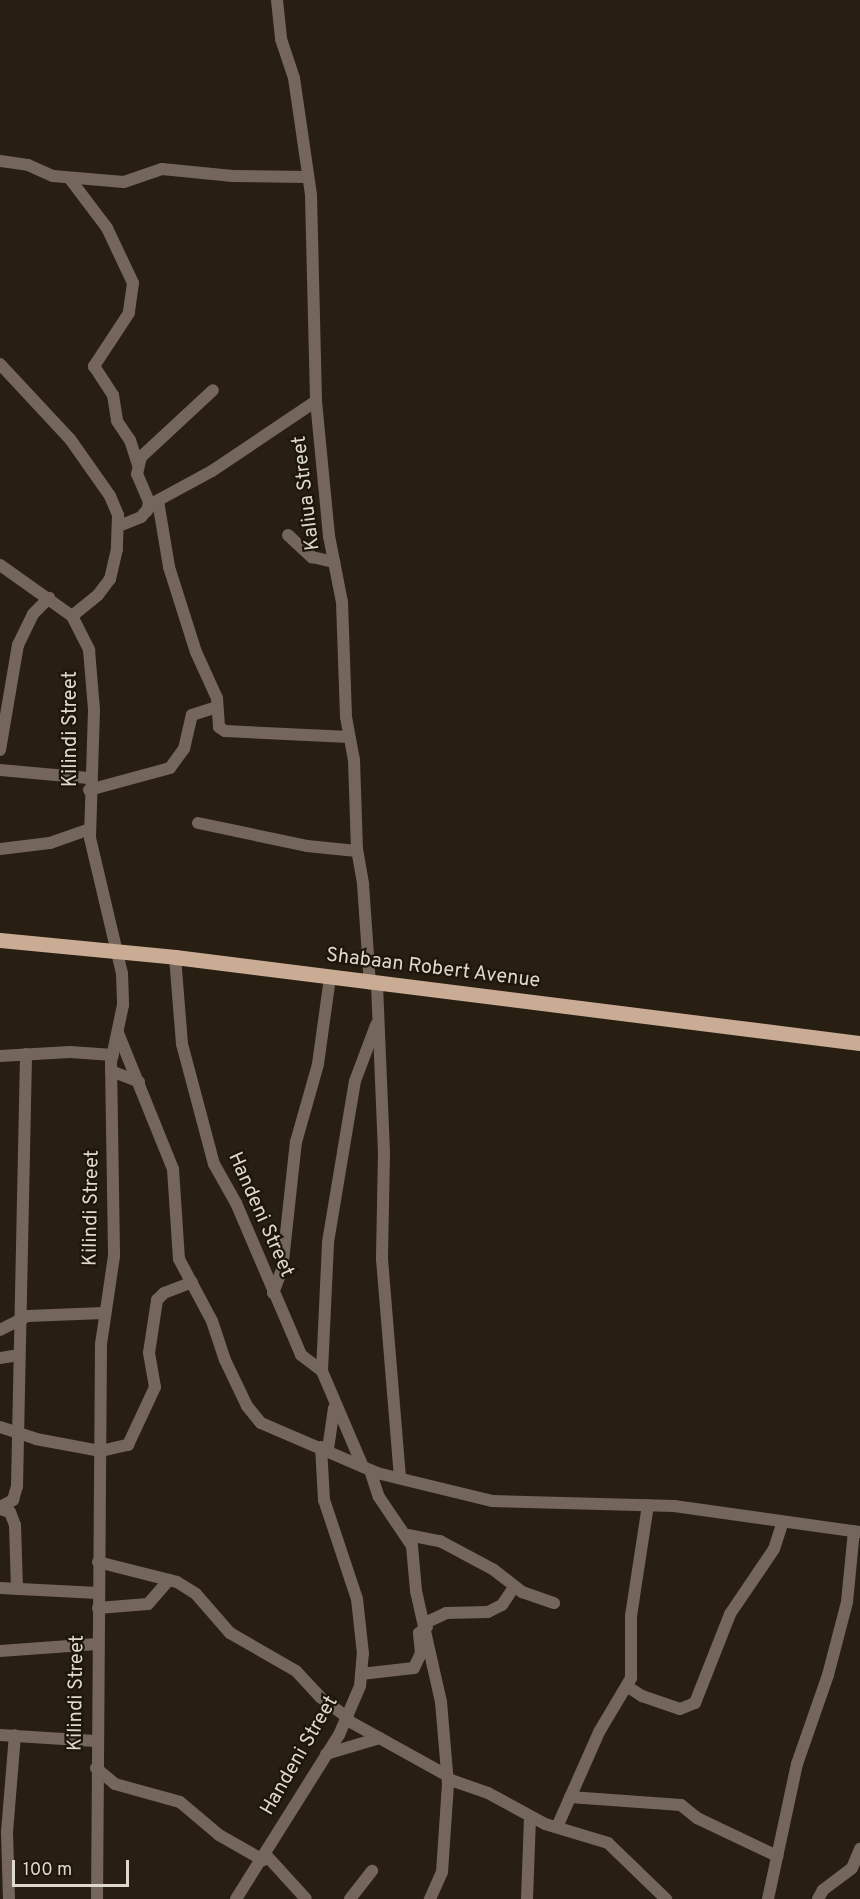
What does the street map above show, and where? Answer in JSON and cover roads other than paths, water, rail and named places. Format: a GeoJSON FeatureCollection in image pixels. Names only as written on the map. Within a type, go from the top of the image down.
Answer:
{"type":"FeatureCollection","features":[{"type":"Feature","properties":{"kind":"main road","name":"Shabaan Robert Avenue"},"geometry":{"type":"LineString","coordinates":[[0,940],[175,957],[374,984],[860,1043]]}},
{"type":"Feature","properties":{"kind":"street","name":"Kaliua Street"},"geometry":{"type":"LineString","coordinates":[[277,0],[281,39],[292,68],[308,177],[316,401],[334,561],[342,602],[357,851],[377,1023],[384,1153],[382,1259],[400,1477]]}},
{"type":"Feature","properties":{"kind":"street"},"geometry":{"type":"LineString","coordinates":[[0,161],[70,179],[128,182],[162,169],[233,176],[308,177]]}},
{"type":"Feature","properties":{"kind":"street"},"geometry":{"type":"LineString","coordinates":[[70,179],[107,228],[133,283],[129,313],[94,366],[113,395],[117,421],[130,440],[138,464],[138,479],[149,502],[147,511]]}},
{"type":"Feature","properties":{"kind":"street"},"geometry":{"type":"LineString","coordinates":[[0,364],[32,394],[85,457],[113,502],[119,526],[110,579],[98,595],[72,616]]}},
{"type":"Feature","properties":{"kind":"street"},"geometry":{"type":"LineString","coordinates":[[138,464],[213,390]]}},
{"type":"Feature","properties":{"kind":"street"},"geometry":{"type":"LineString","coordinates":[[119,526],[212,471],[316,401]]}},
{"type":"Feature","properties":{"kind":"street"},"geometry":{"type":"LineString","coordinates":[[158,501],[159,524],[171,576],[196,652],[217,698],[218,724],[225,731],[349,737]]}},
{"type":"Feature","properties":{"kind":"street"},"geometry":{"type":"LineString","coordinates":[[288,535],[312,557],[334,561]]}},
{"type":"Feature","properties":{"kind":"street","name":"Kilindi Street"},"geometry":{"type":"LineString","coordinates":[[0,565],[72,616],[84,635],[92,664],[89,784],[92,859],[120,951],[123,1005],[111,1071],[114,1256],[103,1313],[95,1741],[100,1805],[97,1899]]}},
{"type":"Feature","properties":{"kind":"street"},"geometry":{"type":"LineString","coordinates":[[0,750],[18,645],[33,614],[49,598]]}},
{"type":"Feature","properties":{"kind":"street"},"geometry":{"type":"LineString","coordinates":[[0,770],[89,784],[170,768],[184,749],[192,715],[217,707]]}},
{"type":"Feature","properties":{"kind":"street"},"geometry":{"type":"LineString","coordinates":[[198,823],[307,846],[357,851]]}},
{"type":"Feature","properties":{"kind":"street"},"geometry":{"type":"LineString","coordinates":[[0,849],[51,843],[90,829]]}},
{"type":"Feature","properties":{"kind":"street","name":"Handeni Street"},"geometry":{"type":"LineString","coordinates":[[175,957],[182,1044],[212,1158],[236,1203],[273,1293],[302,1355],[322,1371],[334,1403],[379,1497],[408,1535]]}},
{"type":"Feature","properties":{"kind":"street"},"geometry":{"type":"LineString","coordinates":[[273,1293],[282,1270],[294,1150],[318,1064],[330,978]]}},
{"type":"Feature","properties":{"kind":"street"},"geometry":{"type":"LineString","coordinates":[[322,1371],[328,1242],[355,1082],[377,1023]]}},
{"type":"Feature","properties":{"kind":"street"},"geometry":{"type":"LineString","coordinates":[[118,1033],[174,1169],[177,1250],[254,1417],[270,1427],[325,1448],[366,1468],[492,1501],[534,1505],[648,1504],[782,1524],[857,1532],[847,1602],[828,1675],[797,1764],[768,1899]]}},
{"type":"Feature","properties":{"kind":"street"},"geometry":{"type":"LineString","coordinates":[[0,1508],[13,1500],[17,1486],[26,1054]]}},
{"type":"Feature","properties":{"kind":"street"},"geometry":{"type":"LineString","coordinates":[[0,1056],[113,1055]]}},
{"type":"Feature","properties":{"kind":"street"},"geometry":{"type":"LineString","coordinates":[[111,1071],[139,1082]]}},
{"type":"Feature","properties":{"kind":"street"},"geometry":{"type":"LineString","coordinates":[[0,1427],[18,1434],[101,1451],[128,1445],[138,1420],[148,1408],[156,1380],[150,1353],[159,1296],[192,1282]]}},
{"type":"Feature","properties":{"kind":"street"},"geometry":{"type":"LineString","coordinates":[[20,1302],[36,1315]]}},
{"type":"Feature","properties":{"kind":"street"},"geometry":{"type":"LineString","coordinates":[[0,1330],[36,1315],[103,1313]]}},
{"type":"Feature","properties":{"kind":"street"},"geometry":{"type":"LineString","coordinates":[[0,1358],[20,1355]]}},
{"type":"Feature","properties":{"kind":"street","name":"Handeni Street"},"geometry":{"type":"LineString","coordinates":[[236,1899],[265,1858],[348,1719],[361,1674],[357,1599],[324,1500],[325,1448],[334,1403]]}},
{"type":"Feature","properties":{"kind":"street"},"geometry":{"type":"LineString","coordinates":[[557,1827],[599,1732],[628,1686],[632,1666],[631,1616],[648,1504]]}},
{"type":"Feature","properties":{"kind":"street"},"geometry":{"type":"LineString","coordinates":[[0,1508],[10,1512],[15,1525],[15,1575],[8,1588],[99,1593]]}},
{"type":"Feature","properties":{"kind":"street"},"geometry":{"type":"LineString","coordinates":[[628,1686],[642,1696],[680,1709],[695,1703],[730,1614],[774,1549],[782,1524]]}},
{"type":"Feature","properties":{"kind":"street"},"geometry":{"type":"LineString","coordinates":[[430,1899],[442,1872],[448,1777],[437,1677],[408,1535],[440,1541],[494,1570],[514,1587],[554,1603]]}},
{"type":"Feature","properties":{"kind":"street"},"geometry":{"type":"LineString","coordinates":[[98,1562],[169,1580],[196,1594],[235,1637],[296,1671],[320,1697],[348,1719],[448,1777],[488,1793],[530,1817],[608,1843],[666,1899]]}},
{"type":"Feature","properties":{"kind":"street"},"geometry":{"type":"LineString","coordinates":[[98,1608],[147,1604],[169,1580]]}},
{"type":"Feature","properties":{"kind":"street"},"geometry":{"type":"LineString","coordinates":[[361,1674],[414,1668],[421,1653],[419,1633],[426,1625],[446,1613],[488,1612],[507,1600],[514,1587]]}},
{"type":"Feature","properties":{"kind":"street"},"geometry":{"type":"LineString","coordinates":[[0,1651],[97,1644]]}},
{"type":"Feature","properties":{"kind":"street"},"geometry":{"type":"LineString","coordinates":[[0,1735],[95,1741]]}},
{"type":"Feature","properties":{"kind":"street"},"geometry":{"type":"LineString","coordinates":[[9,1899],[5,1781],[15,1735]]}},
{"type":"Feature","properties":{"kind":"street"},"geometry":{"type":"LineString","coordinates":[[326,1754],[380,1738]]}},
{"type":"Feature","properties":{"kind":"street"},"geometry":{"type":"LineString","coordinates":[[96,1768],[115,1784],[180,1802],[219,1835],[265,1858],[306,1899]]}},
{"type":"Feature","properties":{"kind":"street"},"geometry":{"type":"LineString","coordinates":[[570,1797],[681,1805],[697,1818],[777,1856]]}},
{"type":"Feature","properties":{"kind":"street"},"geometry":{"type":"LineString","coordinates":[[527,1899],[530,1817]]}},
{"type":"Feature","properties":{"kind":"street"},"geometry":{"type":"LineString","coordinates":[[818,1899],[824,1890],[852,1868],[860,1849]]}},
{"type":"Feature","properties":{"kind":"street"},"geometry":{"type":"LineString","coordinates":[[350,1899],[372,1871]]}}]}
